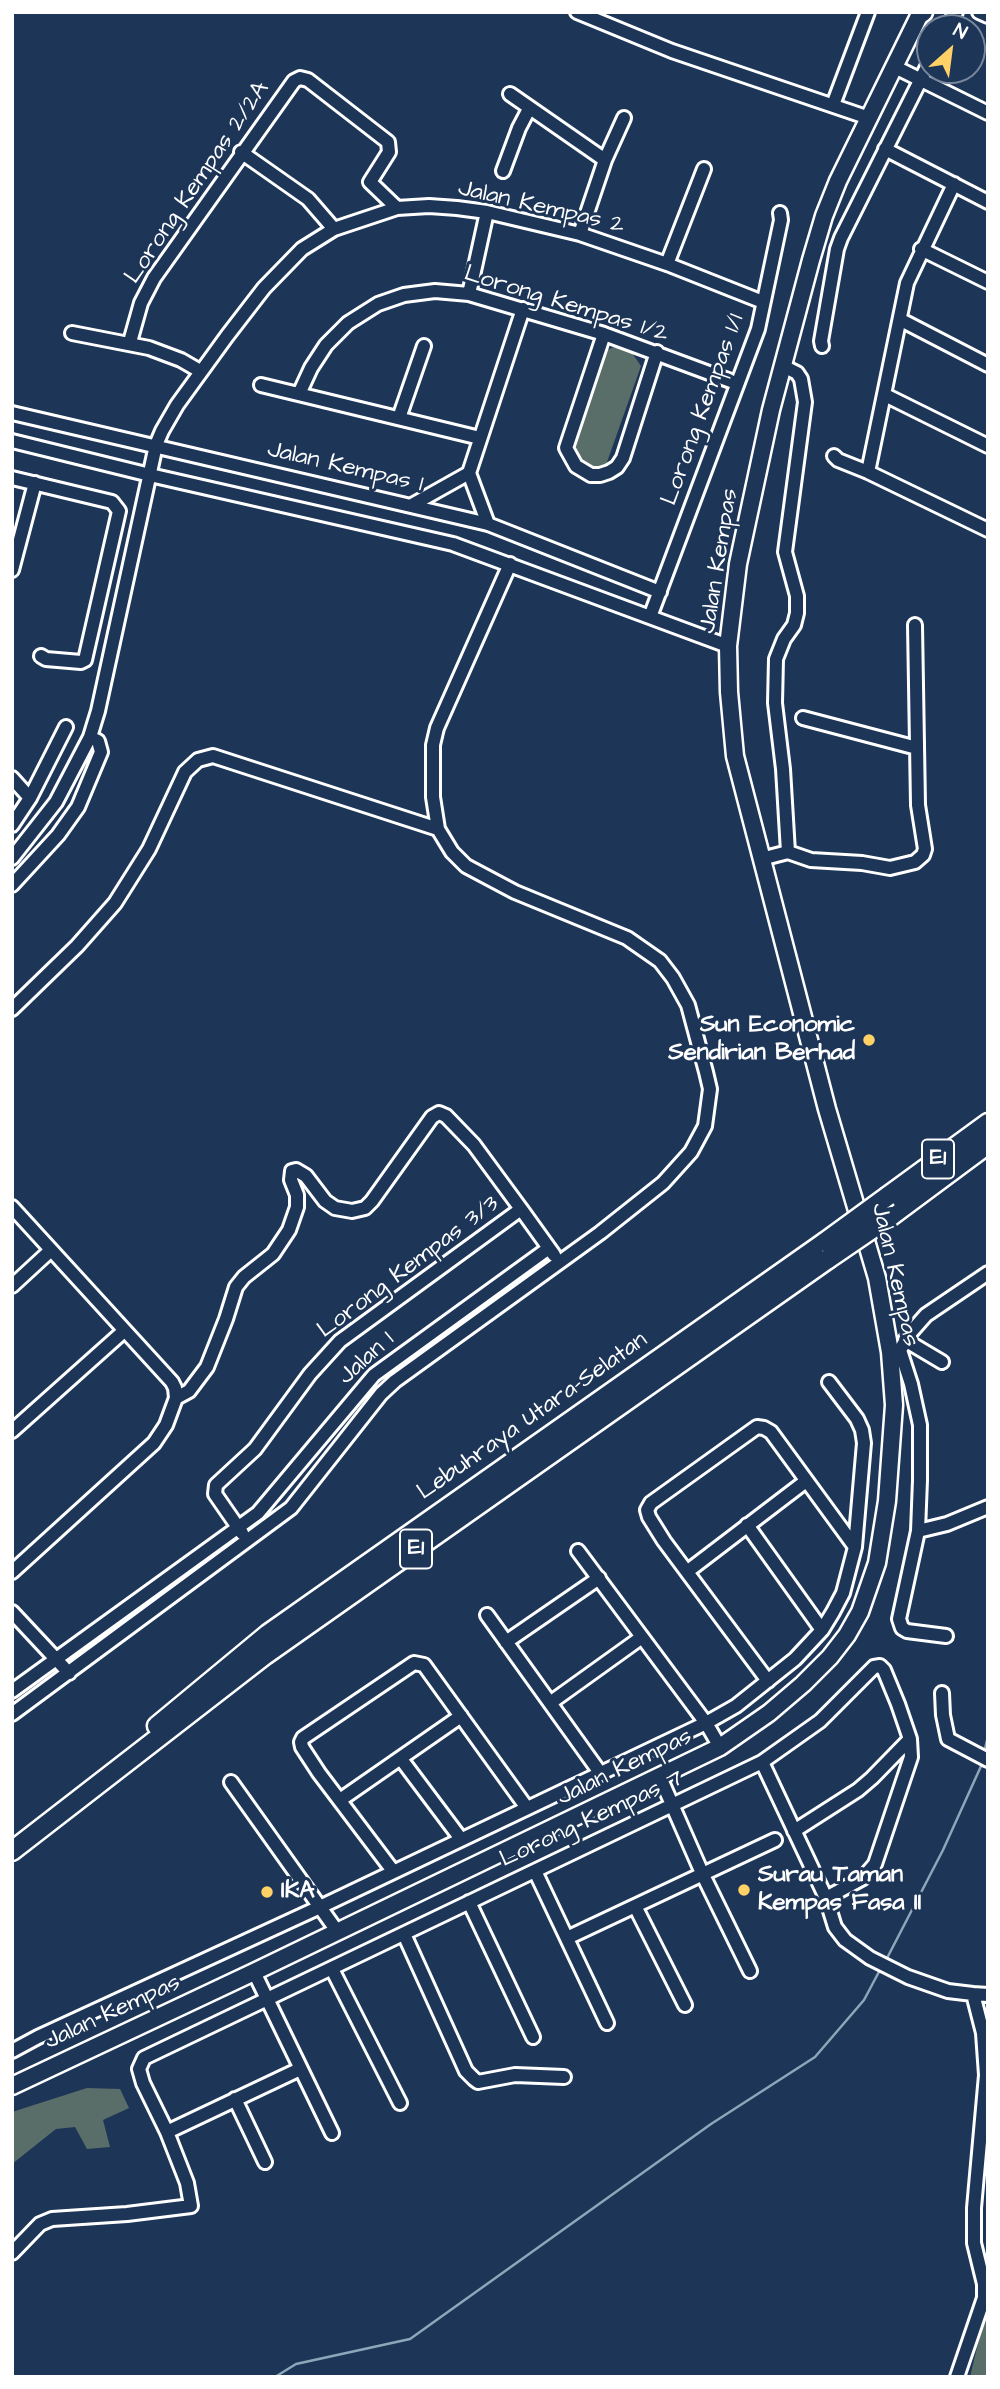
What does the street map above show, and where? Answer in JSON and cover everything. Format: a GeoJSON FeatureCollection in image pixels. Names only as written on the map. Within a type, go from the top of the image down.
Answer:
{"type":"FeatureCollection","features":[{"type":"Feature","properties":{"kind":"highway","name":"Lebuhraya Utara–Selatan"},"geometry":{"type":"LineString","coordinates":[[12,1851],[265,1655],[827,1250],[888,1196],[988,1123]]}},
{"type":"Feature","properties":{"kind":"highway","name":"Lebuhraya Utara–Selatan"},"geometry":{"type":"LineString","coordinates":[[12,1836],[137,1742],[268,1634],[827,1250],[891,1216],[988,1144]]}},
{"type":"Feature","properties":{"kind":"main road","name":"Jalan Kempas"},"geometry":{"type":"LineString","coordinates":[[12,2086],[720,1747],[769,1713],[803,1684],[830,1657],[860,1612],[877,1563],[887,1501],[898,1347],[827,1109],[735,756],[729,692],[729,646],[738,564],[783,366],[824,216],[921,13]]}},
{"type":"Feature","properties":{"kind":"street"},"geometry":{"type":"LineString","coordinates":[[577,12],[672,51],[869,118]]}},
{"type":"Feature","properties":{"kind":"street"},"geometry":{"type":"LineString","coordinates":[[833,105],[868,12]]}},
{"type":"Feature","properties":{"kind":"street"},"geometry":{"type":"LineString","coordinates":[[979,12],[988,16]]}},
{"type":"Feature","properties":{"kind":"street"},"geometry":{"type":"LineString","coordinates":[[895,67],[916,77]]}},
{"type":"Feature","properties":{"kind":"street","name":"Lorong Kempas 2/2A"},"geometry":{"type":"LineString","coordinates":[[130,342],[141,303],[154,278],[294,81],[300,78],[308,80],[388,142],[389,152],[370,182],[397,208]]}},
{"type":"Feature","properties":{"kind":"street"},"geometry":{"type":"LineString","coordinates":[[822,346],[837,249],[918,84]]}},
{"type":"Feature","properties":{"kind":"street"},"geometry":{"type":"LineString","coordinates":[[930,84],[988,113]]}},
{"type":"Feature","properties":{"kind":"street"},"geometry":{"type":"LineString","coordinates":[[510,94],[605,160]]}},
{"type":"Feature","properties":{"kind":"street"},"geometry":{"type":"LineString","coordinates":[[503,172],[529,109]]}},
{"type":"Feature","properties":{"kind":"street"},"geometry":{"type":"LineString","coordinates":[[580,234],[605,160],[624,118]]}},
{"type":"Feature","properties":{"kind":"street"},"geometry":{"type":"LineString","coordinates":[[885,149],[988,202]]}},
{"type":"Feature","properties":{"kind":"street"},"geometry":{"type":"LineString","coordinates":[[241,152],[308,199],[334,229]]}},
{"type":"Feature","properties":{"kind":"street"},"geometry":{"type":"LineString","coordinates":[[667,264],[704,169]]}},
{"type":"Feature","properties":{"kind":"street"},"geometry":{"type":"LineString","coordinates":[[868,471],[907,283],[954,184]]}},
{"type":"Feature","properties":{"kind":"street","name":"Jalan Kempas 2"},"geometry":{"type":"LineString","coordinates":[[12,858],[56,802],[90,737],[156,446],[170,417],[200,371],[264,288],[302,249],[334,229],[397,208],[429,206],[487,212],[580,234],[667,264],[763,302]]}},
{"type":"Feature","properties":{"kind":"street"},"geometry":{"type":"LineString","coordinates":[[469,293],[487,212]]}},
{"type":"Feature","properties":{"kind":"street","name":"Lorong Kempas 1/1"},"geometry":{"type":"LineString","coordinates":[[650,617],[701,487],[736,383],[758,329],[781,220],[780,213]]}},
{"type":"Feature","properties":{"kind":"street"},"geometry":{"type":"LineString","coordinates":[[922,248],[988,282]]}},
{"type":"Feature","properties":{"kind":"street","name":"Lorong Kempas 1/2"},"geometry":{"type":"LineString","coordinates":[[299,394],[326,345],[348,323],[378,304],[404,295],[435,291],[469,293],[523,309],[657,352],[736,383]]}},
{"type":"Feature","properties":{"kind":"street"},"geometry":{"type":"LineString","coordinates":[[488,524],[468,473],[523,309]]}},
{"type":"Feature","properties":{"kind":"street"},"geometry":{"type":"LineString","coordinates":[[901,320],[988,365]]}},
{"type":"Feature","properties":{"kind":"street"},"geometry":{"type":"LineString","coordinates":[[72,333],[130,342],[165,353],[200,371]]}},
{"type":"Feature","properties":{"kind":"street"},"geometry":{"type":"LineString","coordinates":[[604,334],[566,448],[576,466],[591,475],[609,472],[617,467],[623,457],[657,352]]}},
{"type":"Feature","properties":{"kind":"street"},"geometry":{"type":"LineString","coordinates":[[399,418],[424,346]]}},
{"type":"Feature","properties":{"kind":"street"},"geometry":{"type":"LineString","coordinates":[[783,366],[797,373],[802,379],[805,402],[785,552],[797,596],[797,613],[794,625],[784,639],[776,659],[775,703],[783,769],[788,852]]}},
{"type":"Feature","properties":{"kind":"street"},"geometry":{"type":"LineString","coordinates":[[261,385],[480,438]]}},
{"type":"Feature","properties":{"kind":"street"},"geometry":{"type":"LineString","coordinates":[[885,395],[988,446]]}},
{"type":"Feature","properties":{"kind":"street","name":"Jalan Kempas 1"},"geometry":{"type":"LineString","coordinates":[[12,413],[488,524],[660,592]]}},
{"type":"Feature","properties":{"kind":"street"},"geometry":{"type":"LineString","coordinates":[[12,440],[150,475],[453,544],[729,646]]}},
{"type":"Feature","properties":{"kind":"street"},"geometry":{"type":"LineString","coordinates":[[834,456],[988,530]]}},
{"type":"Feature","properties":{"kind":"street"},"geometry":{"type":"LineString","coordinates":[[412,505],[468,473]]}},
{"type":"Feature","properties":{"kind":"street"},"geometry":{"type":"LineString","coordinates":[[12,478],[115,504],[120,515],[85,660],[81,662],[46,659],[41,656]]}},
{"type":"Feature","properties":{"kind":"street"},"geometry":{"type":"LineString","coordinates":[[13,567],[35,483]]}},
{"type":"Feature","properties":{"kind":"street"},"geometry":{"type":"LineString","coordinates":[[108,563],[129,568]]}},
{"type":"Feature","properties":{"kind":"street"},"geometry":{"type":"LineString","coordinates":[[12,1714],[291,1508],[381,1394],[395,1381],[600,1233],[663,1183],[683,1162],[699,1139],[708,1116],[710,1089],[688,1005],[660,961],[627,937],[515,892],[466,866],[452,852],[438,829],[433,797],[433,745],[437,728],[510,564]]}},
{"type":"Feature","properties":{"kind":"street"},"geometry":{"type":"LineString","coordinates":[[761,859],[788,852],[811,860],[862,863],[890,868],[905,866],[921,858],[925,849],[918,806],[915,625]]}},
{"type":"Feature","properties":{"kind":"street"},"geometry":{"type":"LineString","coordinates":[[803,718],[917,748]]}},
{"type":"Feature","properties":{"kind":"street"},"geometry":{"type":"LineString","coordinates":[[12,825],[30,798],[66,727]]}},
{"type":"Feature","properties":{"kind":"street"},"geometry":{"type":"LineString","coordinates":[[12,886],[58,835],[78,807],[101,752],[98,741],[90,737]]}},
{"type":"Feature","properties":{"kind":"street"},"geometry":{"type":"LineString","coordinates":[[12,1009],[77,946],[115,903],[149,849],[185,772],[198,760],[213,756],[438,829]]}},
{"type":"Feature","properties":{"kind":"street"},"geometry":{"type":"LineString","coordinates":[[12,778],[30,798]]}},
{"type":"Feature","properties":{"kind":"street"},"geometry":{"type":"LineString","coordinates":[[176,1398],[189,1391],[207,1367],[236,1287],[244,1277],[273,1254],[289,1230],[297,1207],[292,1171],[296,1170],[306,1176],[325,1201],[335,1208],[352,1211],[365,1208],[432,1117],[439,1113],[446,1116],[474,1145],[521,1209]]}},
{"type":"Feature","properties":{"kind":"street"},"geometry":{"type":"LineString","coordinates":[[12,1207],[172,1382],[176,1398],[166,1425],[155,1443],[12,1572]]}},
{"type":"Feature","properties":{"kind":"street","name":"Lorong Kempas 3/3"},"geometry":{"type":"LineString","coordinates":[[247,1541],[215,1493],[215,1488],[255,1450],[310,1374],[340,1341],[521,1209],[559,1261]]}},
{"type":"Feature","properties":{"kind":"street","name":"Jalan 1"},"geometry":{"type":"LineString","coordinates":[[12,1691],[268,1504],[362,1386],[374,1375],[550,1248]]}},
{"type":"Feature","properties":{"kind":"street"},"geometry":{"type":"LineString","coordinates":[[12,1286],[50,1251]]}},
{"type":"Feature","properties":{"kind":"street"},"geometry":{"type":"LineString","coordinates":[[898,1347],[926,1315],[988,1273]]}},
{"type":"Feature","properties":{"kind":"street"},"geometry":{"type":"LineString","coordinates":[[12,1431],[124,1331]]}},
{"type":"Feature","properties":{"kind":"street"},"geometry":{"type":"LineString","coordinates":[[898,1347],[942,1362]]}},
{"type":"Feature","properties":{"kind":"street"},"geometry":{"type":"LineString","coordinates":[[898,1347],[911,1384],[920,1425],[918,1531],[900,1624],[907,1631],[946,1636]]}},
{"type":"Feature","properties":{"kind":"street"},"geometry":{"type":"LineString","coordinates":[[12,2051],[706,1723],[736,1706],[795,1659],[822,1630],[843,1593],[855,1546],[864,1443],[862,1430],[857,1419],[829,1382]]}},
{"type":"Feature","properties":{"kind":"street"},"geometry":{"type":"LineString","coordinates":[[768,1681],[664,1541],[647,1510],[651,1503],[757,1427],[764,1428],[771,1432],[855,1546]]}},
{"type":"Feature","properties":{"kind":"street"},"geometry":{"type":"LineString","coordinates":[[688,1571],[806,1481]]}},
{"type":"Feature","properties":{"kind":"street"},"geometry":{"type":"LineString","coordinates":[[918,1531],[947,1524],[988,1507]]}},
{"type":"Feature","properties":{"kind":"street"},"geometry":{"type":"LineString","coordinates":[[747,1525],[822,1630]]}},
{"type":"Feature","properties":{"kind":"street"},"geometry":{"type":"LineString","coordinates":[[578,1551],[706,1723],[720,1747]]}},
{"type":"Feature","properties":{"kind":"street"},"geometry":{"type":"LineString","coordinates":[[506,1642],[599,1578]]}},
{"type":"Feature","properties":{"kind":"street"},"geometry":{"type":"LineString","coordinates":[[12,1612],[69,1673]]}},
{"type":"Feature","properties":{"kind":"street"},"geometry":{"type":"LineString","coordinates":[[487,1615],[601,1774]]}},
{"type":"Feature","properties":{"kind":"street"},"geometry":{"type":"LineString","coordinates":[[550,1703],[642,1637]]}},
{"type":"Feature","properties":{"kind":"street"},"geometry":{"type":"LineString","coordinates":[[393,1871],[313,1764],[301,1742],[303,1738],[414,1663],[424,1665],[527,1808]]}},
{"type":"Feature","properties":{"kind":"street","name":"Lorong Kempas 7"},"geometry":{"type":"LineString","coordinates":[[12,2253],[40,2224],[52,2220],[191,2206],[187,2183],[167,2132],[143,2083],[139,2069],[144,2058],[762,1762],[820,1721],[877,1665],[884,1670],[910,1739],[912,1749],[909,1765],[875,1864],[870,1872],[826,1898]]}},
{"type":"Feature","properties":{"kind":"street"},"geometry":{"type":"LineString","coordinates":[[942,1693],[948,1739],[988,1760]]}},
{"type":"Feature","properties":{"kind":"street"},"geometry":{"type":"LineString","coordinates":[[340,1800],[461,1716]]}},
{"type":"Feature","properties":{"kind":"street"},"geometry":{"type":"LineString","coordinates":[[794,1831],[865,1784],[910,1739]]}},
{"type":"Feature","properties":{"kind":"street"},"geometry":{"type":"LineString","coordinates":[[401,1759],[461,1839]]}},
{"type":"Feature","properties":{"kind":"street"},"geometry":{"type":"LineString","coordinates":[[762,1762],[826,1898],[838,1932],[845,1940],[870,1958],[948,1991],[988,1995]]}},
{"type":"Feature","properties":{"kind":"street"},"geometry":{"type":"LineString","coordinates":[[660,1777],[702,1874],[750,1971]]}},
{"type":"Feature","properties":{"kind":"street"},"geometry":{"type":"LineString","coordinates":[[231,1782],[337,1931]]}},
{"type":"Feature","properties":{"kind":"street"},"geometry":{"type":"LineString","coordinates":[[567,1938],[775,1840]]}},
{"type":"Feature","properties":{"kind":"street"},"geometry":{"type":"LineString","coordinates":[[535,1871],[607,2023]]}},
{"type":"Feature","properties":{"kind":"street"},"geometry":{"type":"LineString","coordinates":[[469,1902],[533,2037]]}},
{"type":"Feature","properties":{"kind":"street"},"geometry":{"type":"LineString","coordinates":[[635,1906],[685,2005]]}},
{"type":"Feature","properties":{"kind":"street"},"geometry":{"type":"LineString","coordinates":[[404,1934],[466,2071],[474,2079],[478,2082],[515,2075],[564,2077]]}},
{"type":"Feature","properties":{"kind":"street"},"geometry":{"type":"LineString","coordinates":[[332,1969],[400,2103]]}},
{"type":"Feature","properties":{"kind":"street"},"geometry":{"type":"LineString","coordinates":[[254,1972],[332,2133]]}},
{"type":"Feature","properties":{"kind":"street"},"geometry":{"type":"LineString","coordinates":[[957,2377],[984,2298],[984,2284],[974,2243],[974,2208],[986,2075],[981,2019],[973,1994]]}},
{"type":"Feature","properties":{"kind":"street"},"geometry":{"type":"LineString","coordinates":[[167,2132],[300,2069]]}},
{"type":"Feature","properties":{"kind":"street"},"geometry":{"type":"LineString","coordinates":[[235,2099],[265,2162]]}},
{"type":"Feature","properties":{"kind":"green space"},"geometry":{"type":"Polygon","coordinates":[[[614,347],[632,353],[641,366],[606,465],[592,472],[575,465],[570,449],[605,351],[614,347]]]}},
{"type":"Feature","properties":{"kind":"green space"},"geometry":{"type":"Polygon","coordinates":[[[87,2088],[120,2089],[129,2108],[103,2120],[110,2147],[87,2149],[75,2127],[56,2129],[12,2164],[12,2112],[87,2088]]]}},
{"type":"Feature","properties":{"kind":"green space"},"geometry":{"type":"Polygon","coordinates":[[[988,2301],[988,2377],[970,2377],[988,2301]]]}},
{"type":"Feature","properties":{"kind":"waterway"},"geometry":{"type":"LineString","coordinates":[[984,1753],[988,1736]]}},
{"type":"Feature","properties":{"kind":"waterway"},"geometry":{"type":"LineString","coordinates":[[885,1962],[943,1850],[982,1764]]}},
{"type":"Feature","properties":{"kind":"waterway"},"geometry":{"type":"LineString","coordinates":[[275,2377],[296,2364],[410,2339],[711,2124],[815,2057],[864,2000],[881,1968]]}},
{"type":"Feature","properties":{"kind":"place","name":"Sun Economic Sendirian Berhad"},"geometry":{"type":"Point","coordinates":[869,1040]}},
{"type":"Feature","properties":{"kind":"place","name":"Surau Taman Kempas Fasa II"},"geometry":{"type":"Point","coordinates":[744,1890]}},
{"type":"Feature","properties":{"kind":"place","name":"IKA"},"geometry":{"type":"Point","coordinates":[267,1892]}}]}
